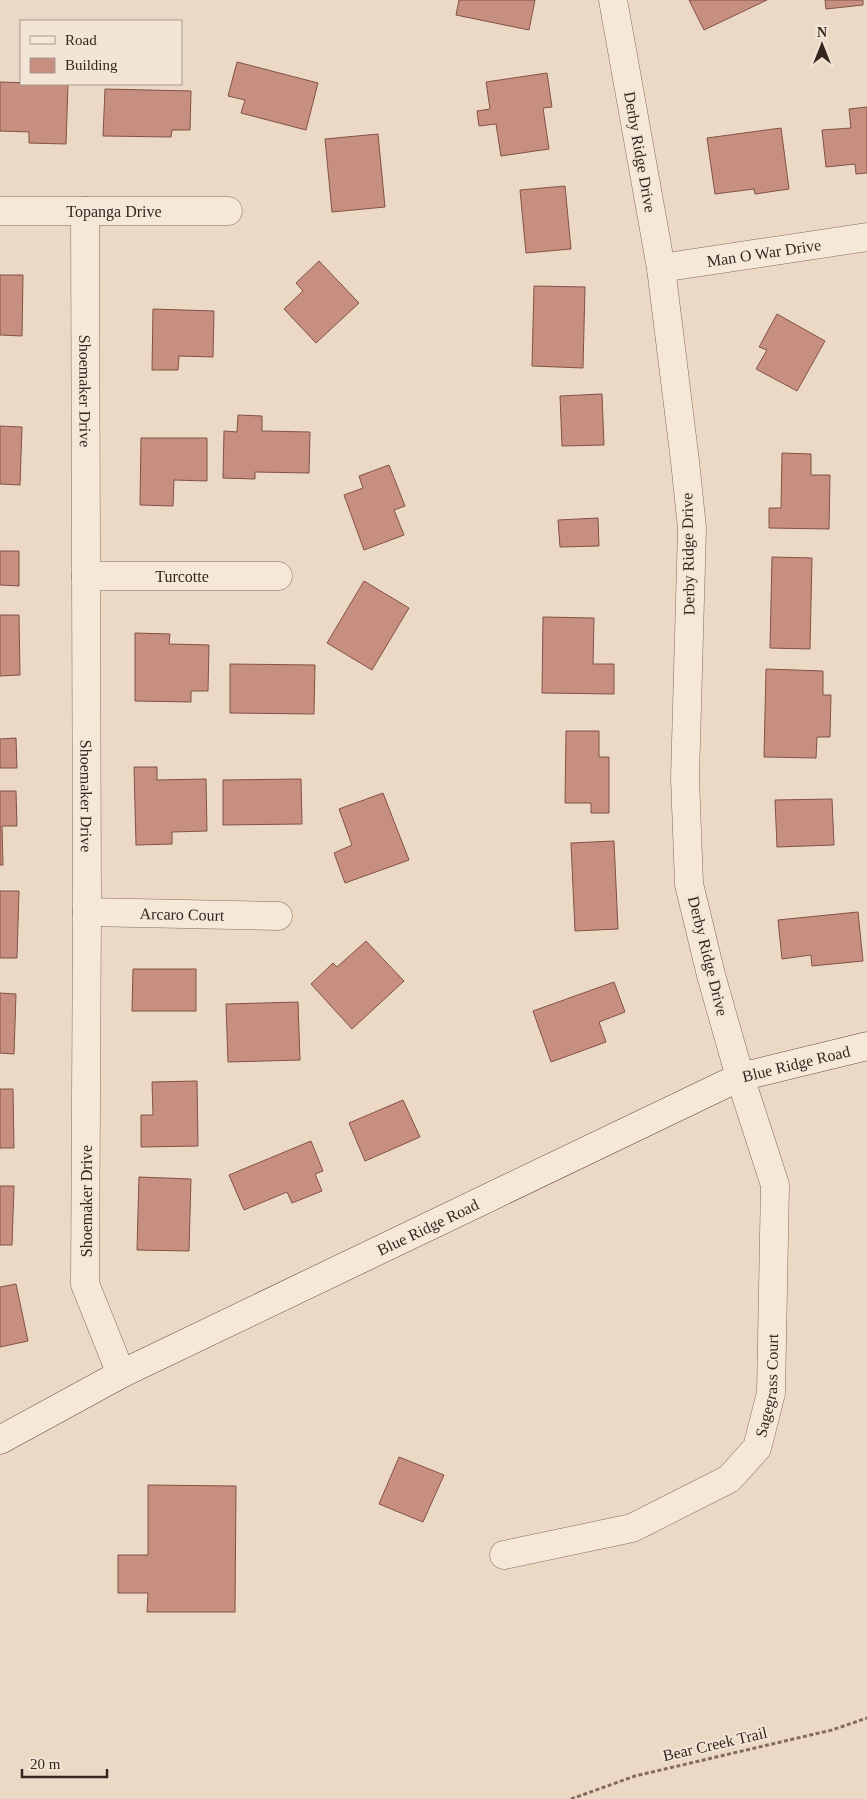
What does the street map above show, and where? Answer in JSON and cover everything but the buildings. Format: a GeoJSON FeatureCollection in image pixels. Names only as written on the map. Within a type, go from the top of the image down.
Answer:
{"type":"FeatureCollection","features":[{"type":"Feature","properties":{"kind":"street","name":"Derby Ridge Drive"},"geometry":{"type":"LineString","coordinates":[[613,0],[661,268],[692,528],[685,778],[690,884],[711,975],[740,1077]]}},
{"type":"Feature","properties":{"kind":"street","name":"Topanga Drive"},"geometry":{"type":"LineString","coordinates":[[0,211],[228,211]]}},
{"type":"Feature","properties":{"kind":"street","name":"Shoemaker Drive"},"geometry":{"type":"LineString","coordinates":[[85,211],[87,912],[85,1284],[121,1374]]}},
{"type":"Feature","properties":{"kind":"street","name":"Man O War Drive"},"geometry":{"type":"LineString","coordinates":[[661,268],[867,236]]}},
{"type":"Feature","properties":{"kind":"street","name":"Turcotte"},"geometry":{"type":"LineString","coordinates":[[86,576],[278,576]]}},
{"type":"Feature","properties":{"kind":"street","name":"Arcaro Court"},"geometry":{"type":"LineString","coordinates":[[87,912],[278,916]]}},
{"type":"Feature","properties":{"kind":"street","name":"Blue Ridge Road"},"geometry":{"type":"LineString","coordinates":[[0,1440],[121,1374],[740,1077],[867,1046]]}},
{"type":"Feature","properties":{"kind":"street","name":"Sagegrass Court"},"geometry":{"type":"LineString","coordinates":[[504,1554],[632,1528],[729,1478],[757,1448],[771,1393],[775,1184],[740,1077]]}},
{"type":"Feature","properties":{"kind":"path","name":"Bear Creek Trail"},"geometry":{"type":"LineString","coordinates":[[571,1799],[634,1776],[832,1730],[867,1718]]}}]}
